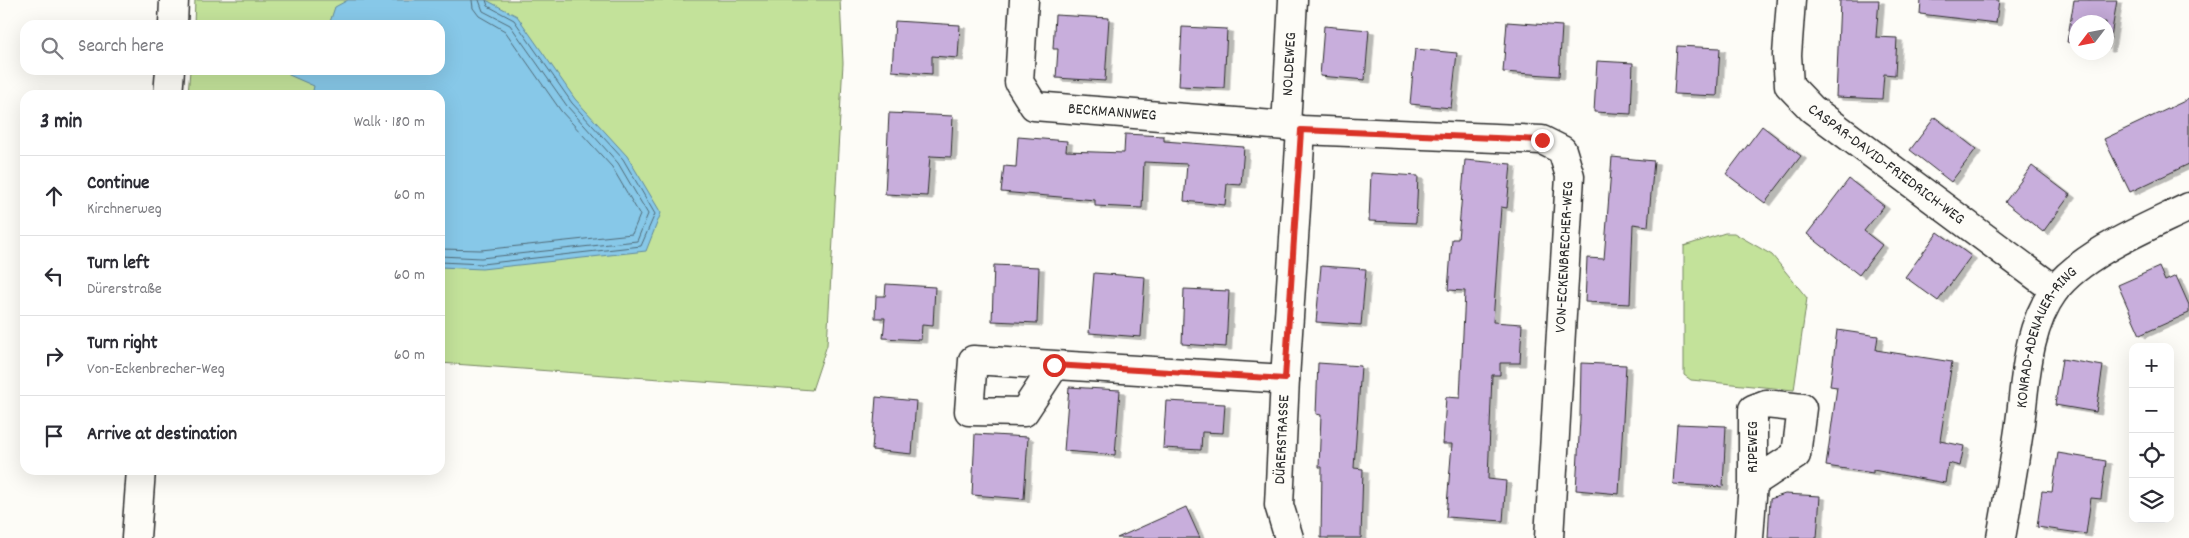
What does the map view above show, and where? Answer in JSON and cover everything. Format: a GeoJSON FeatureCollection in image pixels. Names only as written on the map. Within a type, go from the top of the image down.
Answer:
{"type":"FeatureCollection","features":[{"type":"Feature","properties":{"kind":"street"},"geometry":{"type":"LineString","coordinates":[[173,20],[174,0]]}},
{"type":"Feature","properties":{"kind":"street","name":"BECKMANNWEG"},"geometry":{"type":"LineString","coordinates":[[1024,0],[1019,82],[1034,106],[1294,128]]}},
{"type":"Feature","properties":{"kind":"street","name":"NOLDEWEG"},"geometry":{"type":"LineString","coordinates":[[1293,0],[1294,128]]}},
{"type":"Feature","properties":{"kind":"street","name":"CASPAR-DAVID-FRIEDRICH-WEG"},"geometry":{"type":"LineString","coordinates":[[1791,0],[1786,56],[1789,85],[1812,108],[2055,290]]}},
{"type":"Feature","properties":{"kind":"street"},"geometry":{"type":"LineString","coordinates":[[168,90],[170,75]]}},
{"type":"Feature","properties":{"kind":"street","name":"DÜRERSTRASSE"},"geometry":{"type":"LineString","coordinates":[[1289,538],[1279,505],[1294,128]]}},
{"type":"Feature","properties":{"kind":"street","name":"VON-ECKENBRECHER-WEG"},"geometry":{"type":"LineString","coordinates":[[1294,128],[1542,140],[1562,150],[1570,176],[1549,538]]}},
{"type":"Feature","properties":{"kind":"street","name":"KONRAD-ADENAUER-RING"},"geometry":{"type":"LineString","coordinates":[[2001,538],[2018,436],[2029,352],[2036,325],[2055,290],[2076,270],[2108,248],[2189,207]]}},
{"type":"Feature","properties":{"kind":"street"},"geometry":{"type":"LineString","coordinates":[[1054,365],[1285,379]]}},
{"type":"Feature","properties":{"kind":"street"},"geometry":{"type":"LineString","coordinates":[[136,538],[141,475]]}},
{"type":"Feature","properties":{"kind":"street","name":"RIPEWEG"},"geometry":{"type":"LineString","coordinates":[[1749,538],[1753,483]]}},
{"type":"Feature","properties":{"kind":"green space"},"geometry":{"type":"Polygon","coordinates":[[[195,0],[840,0],[843,63],[827,345],[812,390],[445,363],[445,90],[188,90],[190,75],[445,75],[445,20],[194,20],[195,0]]]}},
{"type":"Feature","properties":{"kind":"green space"},"geometry":{"type":"Polygon","coordinates":[[[1725,233],[1734,233],[1772,255],[1807,298],[1794,390],[1691,380],[1684,375],[1684,246],[1725,233]]]}},
{"type":"Feature","properties":{"kind":"water"},"geometry":{"type":"Polygon","coordinates":[[[348,0],[486,0],[517,16],[575,99],[627,156],[661,213],[646,251],[482,269],[445,267],[445,90],[313,90],[314,86],[289,75],[445,75],[445,20],[331,20],[335,7],[348,0]]]}},
{"type":"Feature","properties":{"kind":"building"},"geometry":{"type":"Polygon","coordinates":[[[1840,0],[1879,0],[1876,37],[1897,38],[1895,75],[1884,74],[1882,99],[1836,97],[1840,0]]]}},
{"type":"Feature","properties":{"kind":"building"},"geometry":{"type":"Polygon","coordinates":[[[1921,0],[1999,0],[1996,23],[1920,14],[1921,0]]]}},
{"type":"Feature","properties":{"kind":"building"},"geometry":{"type":"Polygon","coordinates":[[[2074,0],[2117,0],[2114,18],[2114,15],[2072,15],[2074,0]]]}},
{"type":"Feature","properties":{"kind":"building"},"geometry":{"type":"Polygon","coordinates":[[[1055,15],[1109,18],[1105,81],[1056,78],[1058,49],[1053,49],[1055,15]]]}},
{"type":"Feature","properties":{"kind":"building"},"geometry":{"type":"Polygon","coordinates":[[[895,21],[960,25],[958,58],[932,56],[932,74],[892,71],[895,21]]]}},
{"type":"Feature","properties":{"kind":"building"},"geometry":{"type":"Polygon","coordinates":[[[1507,22],[1562,26],[1559,76],[1503,72],[1507,22]]]}},
{"type":"Feature","properties":{"kind":"building"},"geometry":{"type":"Polygon","coordinates":[[[1324,26],[1369,30],[1365,80],[1320,76],[1324,26]]]}},
{"type":"Feature","properties":{"kind":"building"},"geometry":{"type":"Polygon","coordinates":[[[1182,27],[1227,29],[1224,88],[1179,86],[1182,27]]]}},
{"type":"Feature","properties":{"kind":"building"},"geometry":{"type":"Polygon","coordinates":[[[1677,46],[1720,48],[1717,96],[1674,94],[1677,46]]]}},
{"type":"Feature","properties":{"kind":"building"},"geometry":{"type":"Polygon","coordinates":[[[1415,49],[1457,53],[1451,108],[1410,104],[1415,49]]]}},
{"type":"Feature","properties":{"kind":"building"},"geometry":{"type":"Polygon","coordinates":[[[1597,61],[1633,63],[1631,114],[1594,112],[1597,61]]]}},
{"type":"Feature","properties":{"kind":"building"},"geometry":{"type":"Polygon","coordinates":[[[2189,99],[2189,164],[2130,192],[2104,139],[2189,99]]]}},
{"type":"Feature","properties":{"kind":"building"},"geometry":{"type":"Polygon","coordinates":[[[889,113],[953,116],[951,157],[930,156],[927,196],[885,194],[889,113]]]}},
{"type":"Feature","properties":{"kind":"building"},"geometry":{"type":"Polygon","coordinates":[[[1935,117],[1976,149],[1951,182],[1910,150],[1935,117]]]}},
{"type":"Feature","properties":{"kind":"building"},"geometry":{"type":"Polygon","coordinates":[[[1762,126],[1801,156],[1765,203],[1726,174],[1762,126]]]}},
{"type":"Feature","properties":{"kind":"building"},"geometry":{"type":"Polygon","coordinates":[[[1125,134],[1164,136],[1164,141],[1244,147],[1241,185],[1227,184],[1225,205],[1184,201],[1187,164],[1144,162],[1142,208],[1095,206],[1095,200],[1001,192],[1004,166],[1016,167],[1018,137],[1067,141],[1066,151],[1124,153],[1125,134]]]}},
{"type":"Feature","properties":{"kind":"building"},"geometry":{"type":"Polygon","coordinates":[[[1612,157],[1654,161],[1648,226],[1633,224],[1630,304],[1585,302],[1587,258],[1604,259],[1612,157]]]}},
{"type":"Feature","properties":{"kind":"building"},"geometry":{"type":"Polygon","coordinates":[[[1465,160],[1511,164],[1507,208],[1501,207],[1493,322],[1522,324],[1520,363],[1500,363],[1500,375],[1492,375],[1488,479],[1506,481],[1503,521],[1446,517],[1452,444],[1443,444],[1446,397],[1460,398],[1465,291],[1448,290],[1452,239],[1458,239],[1465,160]]]}},
{"type":"Feature","properties":{"kind":"building"},"geometry":{"type":"Polygon","coordinates":[[[2032,166],[2070,195],[2043,232],[2005,202],[2032,166]]]}},
{"type":"Feature","properties":{"kind":"building"},"geometry":{"type":"Polygon","coordinates":[[[1371,173],[1418,176],[1416,223],[1369,221],[1371,173]]]}},
{"type":"Feature","properties":{"kind":"building"},"geometry":{"type":"Polygon","coordinates":[[[1849,179],[1884,206],[1864,231],[1882,245],[1859,275],[1807,234],[1849,179]]]}},
{"type":"Feature","properties":{"kind":"building"},"geometry":{"type":"Polygon","coordinates":[[[1938,232],[1971,256],[1938,301],[1905,277],[1938,232]]]}},
{"type":"Feature","properties":{"kind":"building"},"geometry":{"type":"Polygon","coordinates":[[[994,265],[1039,267],[1037,323],[992,321],[994,265]]]}},
{"type":"Feature","properties":{"kind":"building"},"geometry":{"type":"Polygon","coordinates":[[[1321,266],[1366,269],[1361,325],[1316,322],[1321,266]]]}},
{"type":"Feature","properties":{"kind":"building"},"geometry":{"type":"Polygon","coordinates":[[[2159,267],[2165,281],[2176,276],[2189,305],[2189,313],[2140,335],[2118,285],[2159,267]]]}},
{"type":"Feature","properties":{"kind":"building"},"geometry":{"type":"Polygon","coordinates":[[[1094,273],[1145,277],[1141,337],[1089,333],[1094,273]]]}},
{"type":"Feature","properties":{"kind":"building"},"geometry":{"type":"Polygon","coordinates":[[[886,284],[935,287],[933,326],[922,325],[921,340],[883,338],[885,318],[875,318],[876,296],[885,296],[886,284]]]}},
{"type":"Feature","properties":{"kind":"building"},"geometry":{"type":"Polygon","coordinates":[[[1184,289],[1229,291],[1226,347],[1182,344],[1184,289]]]}},
{"type":"Feature","properties":{"kind":"building"},"geometry":{"type":"Polygon","coordinates":[[[1837,330],[1878,336],[1876,350],[1952,362],[1940,441],[1964,446],[1960,466],[1948,463],[1945,483],[1873,470],[1873,473],[1826,466],[1837,387],[1830,386],[1837,330]]]}},
{"type":"Feature","properties":{"kind":"building"},"geometry":{"type":"Polygon","coordinates":[[[2062,359],[2103,366],[2096,412],[2055,405],[2062,359]]]}},
{"type":"Feature","properties":{"kind":"building"},"geometry":{"type":"Polygon","coordinates":[[[1318,363],[1361,366],[1354,468],[1363,469],[1361,538],[1321,538],[1322,467],[1319,467],[1321,415],[1316,414],[1318,363]]]}},
{"type":"Feature","properties":{"kind":"building"},"geometry":{"type":"Polygon","coordinates":[[[1581,363],[1626,365],[1619,494],[1576,490],[1581,363]]]}},
{"type":"Feature","properties":{"kind":"building"},"geometry":{"type":"Polygon","coordinates":[[[1069,387],[1120,390],[1115,455],[1064,451],[1069,387]]]}},
{"type":"Feature","properties":{"kind":"building"},"geometry":{"type":"Polygon","coordinates":[[[876,397],[916,401],[912,454],[872,450],[876,397]]]}},
{"type":"Feature","properties":{"kind":"building"},"geometry":{"type":"Polygon","coordinates":[[[1166,401],[1225,404],[1223,433],[1202,432],[1201,450],[1163,448],[1166,401]]]}},
{"type":"Feature","properties":{"kind":"building"},"geometry":{"type":"Polygon","coordinates":[[[1677,424],[1726,426],[1723,487],[1673,484],[1677,424]]]}},
{"type":"Feature","properties":{"kind":"building"},"geometry":{"type":"Polygon","coordinates":[[[975,434],[1028,437],[1024,499],[972,495],[975,434]]]}},
{"type":"Feature","properties":{"kind":"building"},"geometry":{"type":"Polygon","coordinates":[[[2058,453],[2106,461],[2101,499],[2091,498],[2086,534],[2037,527],[2042,491],[2052,492],[2058,453]]]}},
{"type":"Feature","properties":{"kind":"building"},"geometry":{"type":"Polygon","coordinates":[[[1785,494],[1820,496],[1817,538],[1768,538],[1770,499],[1785,494]]]}},
{"type":"Feature","properties":{"kind":"building"},"geometry":{"type":"Polygon","coordinates":[[[1186,507],[1200,538],[1117,538],[1186,507]]]}},
{"type":"Feature","properties":{"kind":"route"},"geometry":{"type":"LineString","coordinates":[[1054,365],[1285,379],[1301,130],[1542,140]]}}]}
